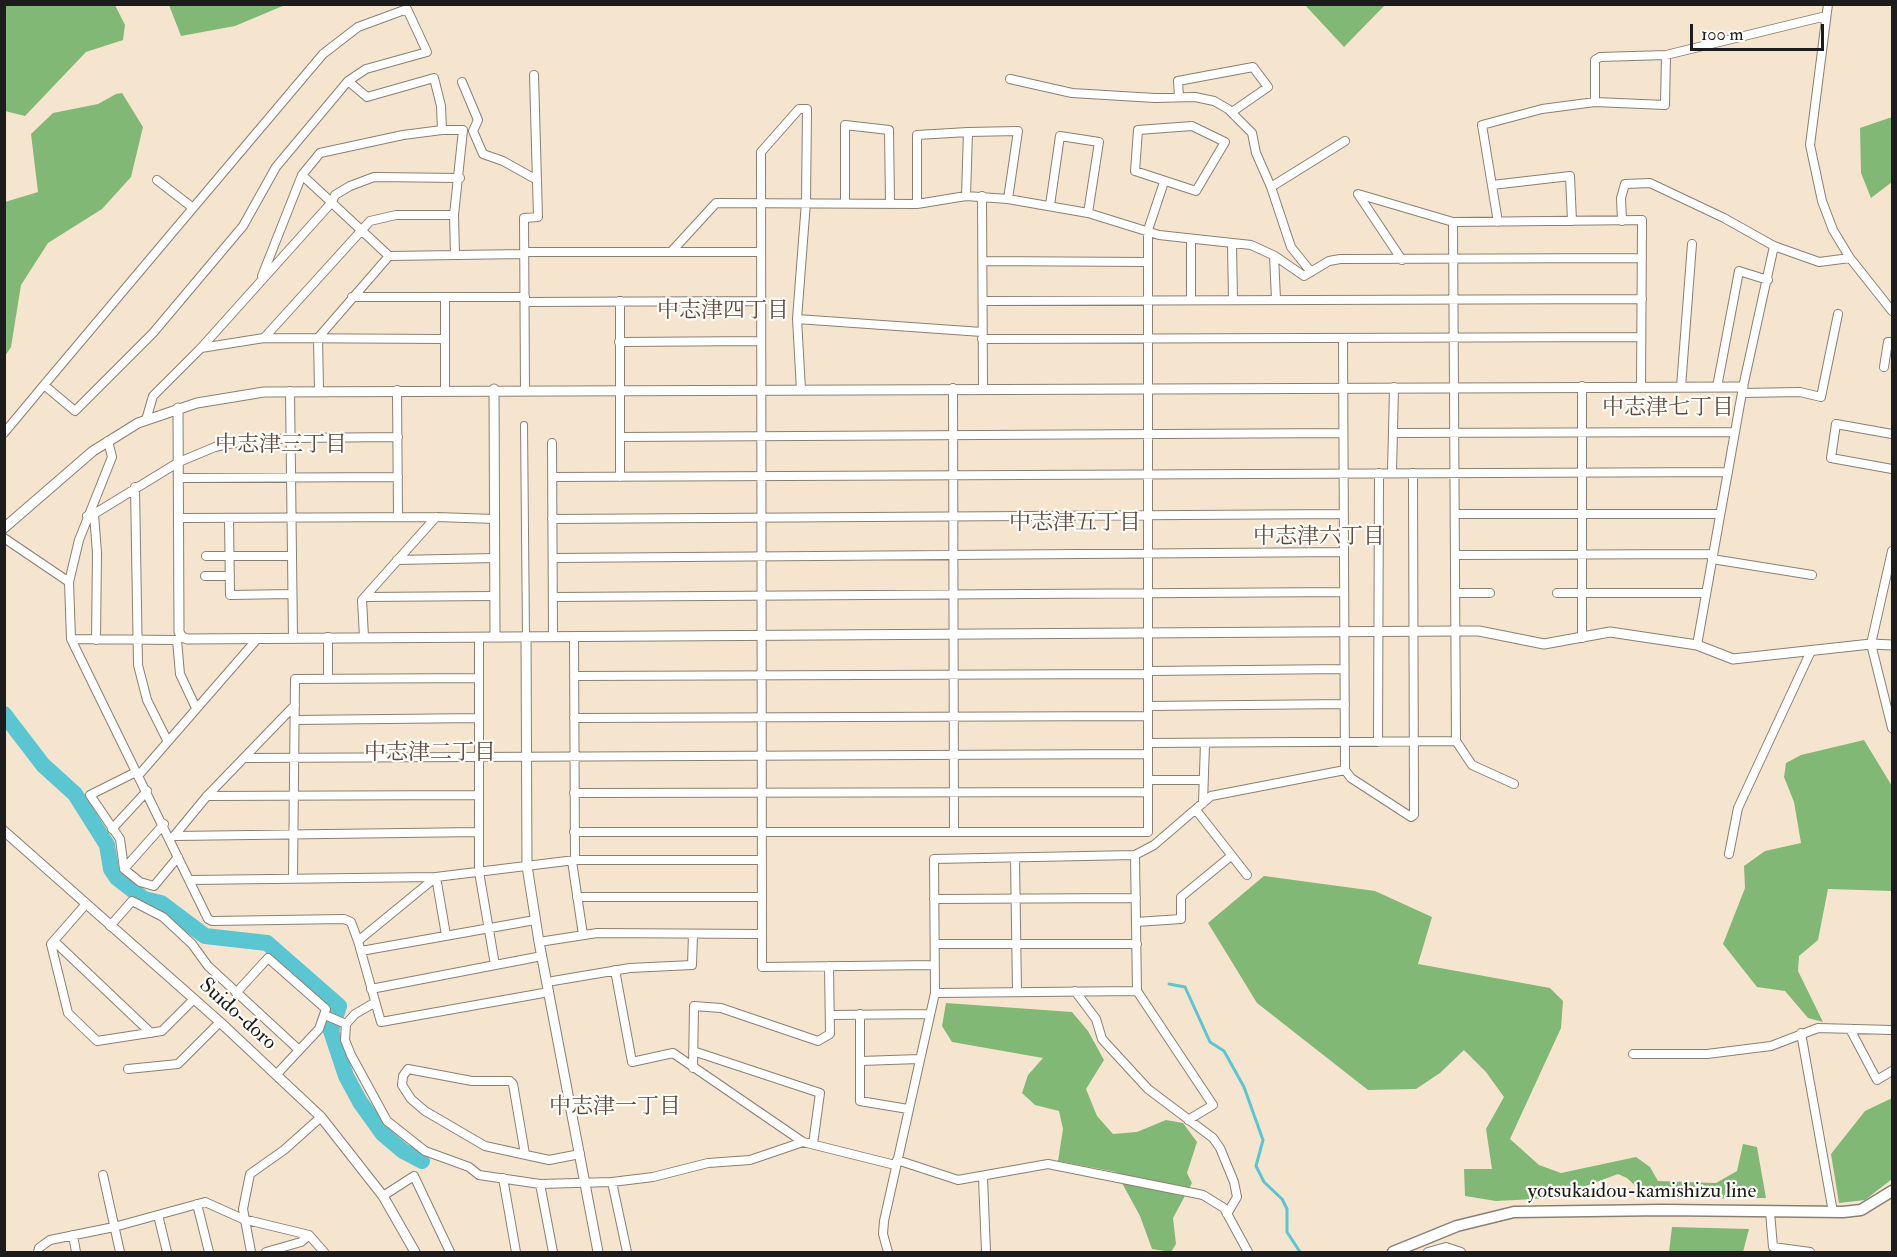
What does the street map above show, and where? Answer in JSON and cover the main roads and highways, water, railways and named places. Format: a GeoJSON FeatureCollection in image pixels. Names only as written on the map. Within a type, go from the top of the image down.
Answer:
{"type":"FeatureCollection","features":[{"type":"Feature","properties":{"kind":"main road","name":"yotsukaidou-kamishizu line"},"geometry":{"type":"LineString","coordinates":[[1399,1251],[1457,1226],[1514,1212],[1663,1210],[1833,1212],[1861,1210],[1893,1191]]}},
{"type":"Feature","properties":{"kind":"waterway"},"geometry":{"type":"LineString","coordinates":[[4,714],[43,765],[75,794],[107,845],[111,869],[117,878],[144,899],[161,903],[205,936],[267,943],[339,1006],[331,1031],[346,1076],[360,1102],[383,1134],[403,1151],[422,1161]]}},
{"type":"Feature","properties":{"kind":"waterway"},"geometry":{"type":"LineString","coordinates":[[1169,984],[1185,987],[1210,1042],[1224,1051],[1244,1087],[1263,1140],[1256,1166],[1264,1182],[1282,1199],[1287,1209],[1287,1232],[1300,1252]]}},
{"type":"Feature","properties":{"kind":"district","name":"中志津四丁目"},"geometry":{"type":"Point","coordinates":[723,312]}},
{"type":"Feature","properties":{"kind":"district","name":"中志津七丁目"},"geometry":{"type":"Point","coordinates":[1668,409]}},
{"type":"Feature","properties":{"kind":"district","name":"中志津三丁目"},"geometry":{"type":"Point","coordinates":[281,446]}},
{"type":"Feature","properties":{"kind":"district","name":"中志津五丁目"},"geometry":{"type":"Point","coordinates":[1075,524]}},
{"type":"Feature","properties":{"kind":"district","name":"中志津六丁目"},"geometry":{"type":"Point","coordinates":[1319,538]}},
{"type":"Feature","properties":{"kind":"district","name":"中志津二丁目"},"geometry":{"type":"Point","coordinates":[430,754]}},
{"type":"Feature","properties":{"kind":"district","name":"中志津一丁目"},"geometry":{"type":"Point","coordinates":[615,1108]}}]}
